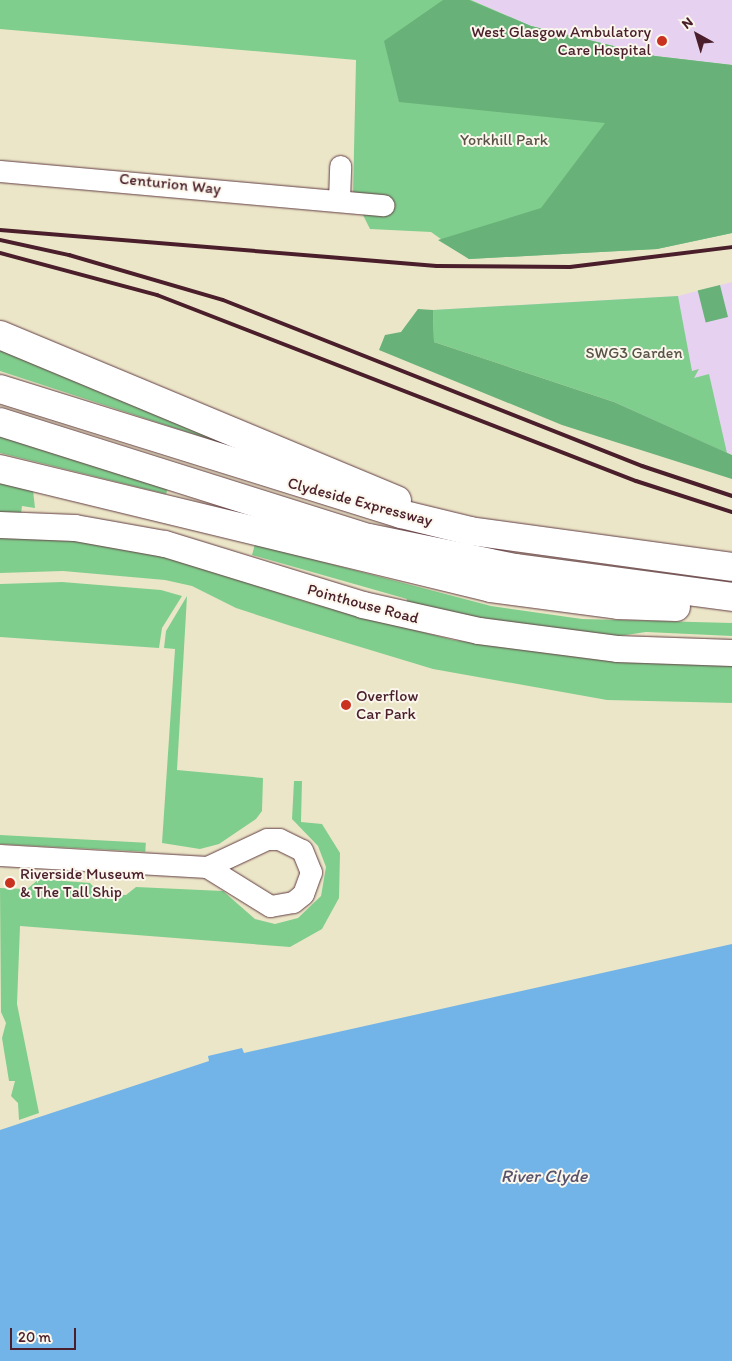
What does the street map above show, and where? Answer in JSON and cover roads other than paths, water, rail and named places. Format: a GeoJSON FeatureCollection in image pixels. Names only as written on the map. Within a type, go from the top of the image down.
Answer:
{"type":"FeatureCollection","features":[{"type":"Feature","properties":{"kind":"main road"},"geometry":{"type":"LineString","coordinates":[[2,336],[470,531]]}},
{"type":"Feature","properties":{"kind":"main road","name":"Clydeside Expressway"},"geometry":{"type":"LineString","coordinates":[[0,389],[358,504],[470,531],[732,567]]}},
{"type":"Feature","properties":{"kind":"main road","name":"Clydeside Expressway"},"geometry":{"type":"LineString","coordinates":[[0,422],[369,538],[515,568],[732,597]]}},
{"type":"Feature","properties":{"kind":"main road"},"geometry":{"type":"LineString","coordinates":[[0,468],[491,588],[618,605],[732,608]]}},
{"type":"Feature","properties":{"kind":"street"},"geometry":{"type":"LineString","coordinates":[[339,200],[340,166]]}},
{"type":"Feature","properties":{"kind":"street","name":"Centurion Way"},"geometry":{"type":"LineString","coordinates":[[0,171],[383,205]]}},
{"type":"Feature","properties":{"kind":"street","name":"Pointhouse Road"},"geometry":{"type":"LineString","coordinates":[[0,525],[75,528],[165,544],[363,605],[479,631],[617,649],[732,653]]}},
{"type":"Feature","properties":{"kind":"street"},"geometry":{"type":"LineString","coordinates":[[0,855],[207,867]]}},
{"type":"Feature","properties":{"kind":"water","name":"River Clyde"},"geometry":{"type":"Polygon","coordinates":[[[732,944],[732,1361],[0,1361],[0,1130],[209,1061],[208,1056],[242,1048],[244,1053],[732,944]]]}},
{"type":"Feature","properties":{"kind":"railway"},"geometry":{"type":"LineString","coordinates":[[0,230],[437,266],[570,267],[732,247]]}},
{"type":"Feature","properties":{"kind":"railway"},"geometry":{"type":"LineString","coordinates":[[0,240],[69,255],[223,300],[642,466],[732,496]]}},
{"type":"Feature","properties":{"kind":"railway"},"geometry":{"type":"LineString","coordinates":[[0,253],[157,295],[636,481],[732,512]]}},
{"type":"Feature","properties":{"kind":"place","name":"West Glasgow Ambulatory Care Hospital"},"geometry":{"type":"Point","coordinates":[662,41]}},
{"type":"Feature","properties":{"kind":"place","name":"Overflow Car Park"},"geometry":{"type":"Point","coordinates":[346,705]}},
{"type":"Feature","properties":{"kind":"place","name":"Riverside Museum & The Tall Ship"},"geometry":{"type":"Point","coordinates":[10,883]}},
{"type":"Feature","properties":{"kind":"park label","name":"Yorkhill Park"},"geometry":{"type":"Point","coordinates":[504,140]}},
{"type":"Feature","properties":{"kind":"park label","name":"SWG3 Garden"},"geometry":{"type":"Point","coordinates":[634,353]}}]}
